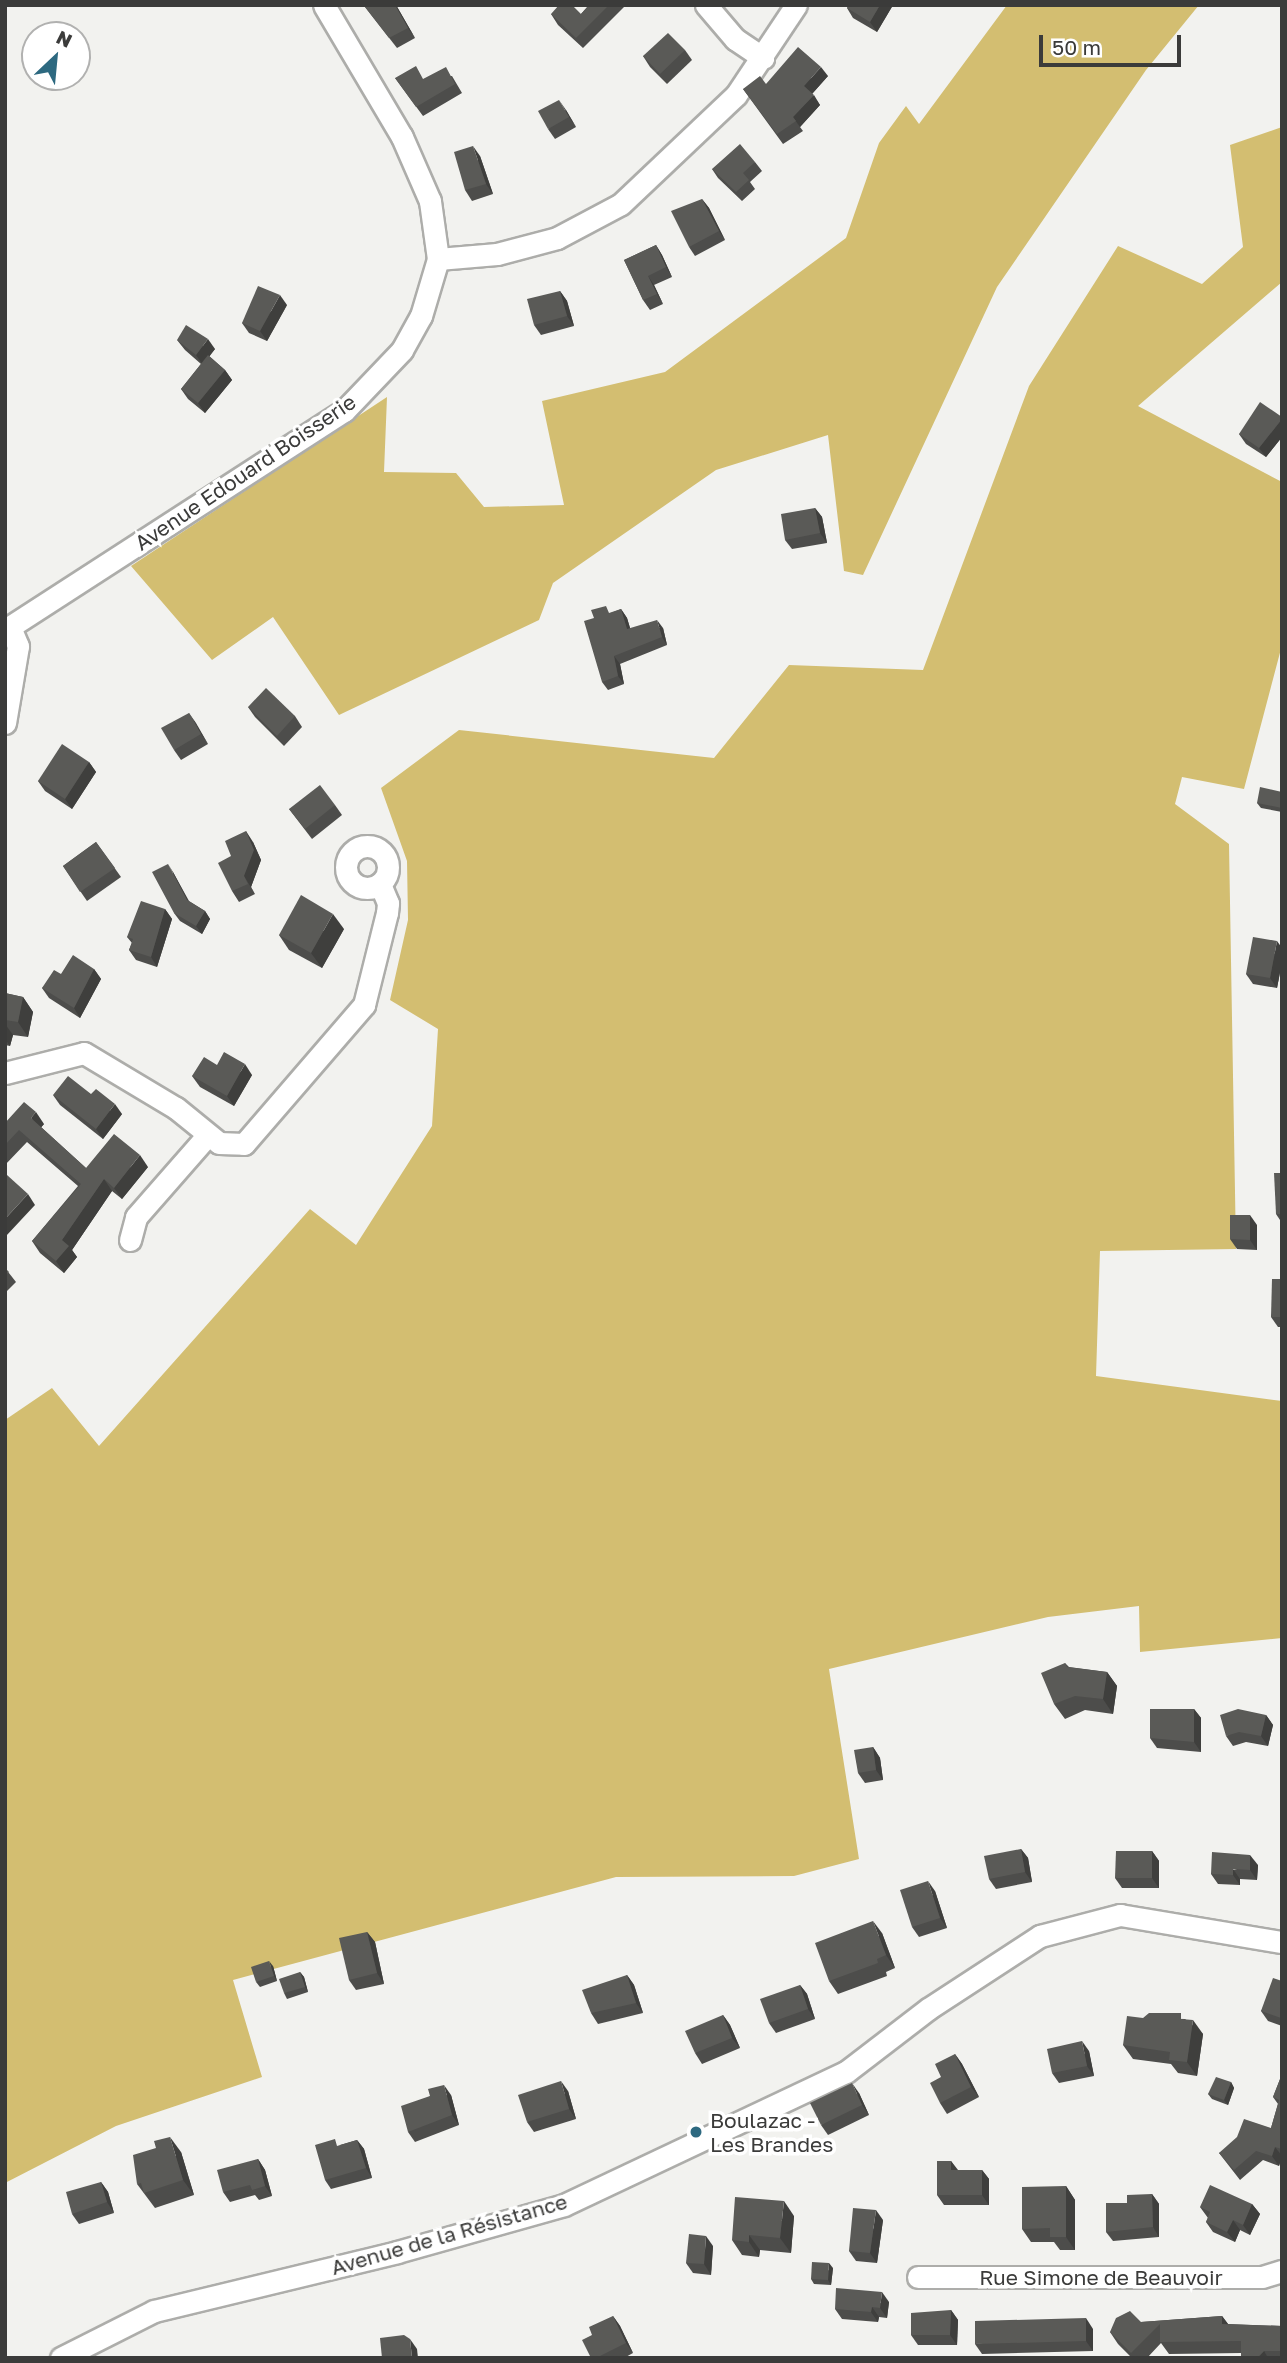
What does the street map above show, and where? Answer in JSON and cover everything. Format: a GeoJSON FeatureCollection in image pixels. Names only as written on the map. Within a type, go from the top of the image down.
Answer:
{"type":"FeatureCollection","features":[{"type":"Feature","properties":{"kind":"street","name":"Avenue Edouard Boisserie"},"geometry":{"type":"LineString","coordinates":[[7,628],[344,411],[402,350],[421,316],[438,259],[430,201],[418,169],[324,5]]}},
{"type":"Feature","properties":{"kind":"street"},"geometry":{"type":"LineString","coordinates":[[706,5],[735,39],[763,58]]}},
{"type":"Feature","properties":{"kind":"street"},"geometry":{"type":"LineString","coordinates":[[438,259],[497,254],[557,239],[593,223],[665,166],[736,95],[796,5]]}},
{"type":"Feature","properties":{"kind":"street"},"geometry":{"type":"LineString","coordinates":[[5,723],[18,646],[7,628]]}},
{"type":"Feature","properties":{"kind":"street"},"geometry":{"type":"LineString","coordinates":[[5,1073],[84,1053],[176,1108],[207,1136],[232,1146],[254,1137],[364,1005],[388,903],[380,884]]}},
{"type":"Feature","properties":{"kind":"street"},"geometry":{"type":"LineString","coordinates":[[130,1240],[136,1217],[207,1136]]}},
{"type":"Feature","properties":{"kind":"street","name":"Avenue de la Résistance"},"geometry":{"type":"LineString","coordinates":[[61,2358],[153,2311],[397,2252],[564,2205],[846,2072],[928,2009],[1040,1936],[1120,1915],[1282,1942]]}},
{"type":"Feature","properties":{"kind":"street","name":"Rue Simone de Beauvoir"},"geometry":{"type":"LineString","coordinates":[[918,2277],[1262,2277],[1282,2271]]}},
{"type":"Feature","properties":{"kind":"shaded area"},"geometry":{"type":"Polygon","coordinates":[[[1007,5],[1199,5],[1146,70],[997,287],[863,575],[844,571],[828,435],[716,470],[553,583],[539,620],[339,715],[273,617],[212,660],[131,566],[387,397],[384,472],[456,473],[484,507],[564,505],[542,401],[665,372],[846,238],[879,143],[906,106],[919,124],[1007,5]]]}},
{"type":"Feature","properties":{"kind":"shaded area"},"geometry":{"type":"Polygon","coordinates":[[[1282,127],[1282,282],[1138,406],[1282,482],[1282,645],[1244,789],[1182,777],[1175,804],[1229,844],[1236,1249],[1100,1251],[1096,1376],[1282,1401],[1282,1638],[1140,1652],[1139,1606],[1048,1617],[829,1669],[859,1859],[794,1876],[616,1877],[233,1980],[262,2077],[116,2126],[5,2183],[5,1420],[52,1388],[99,1446],[310,1209],[356,1245],[432,1126],[438,1029],[390,1000],[408,920],[407,861],[381,788],[459,730],[714,758],[789,665],[923,670],[1029,386],[1118,246],[1202,284],[1243,247],[1230,145],[1282,127]]]}},
{"type":"Feature","properties":{"kind":"building"},"geometry":{"type":"Polygon","coordinates":[[[395,5],[408,28],[389,38],[365,7],[395,5]]]}},
{"type":"Feature","properties":{"kind":"building"},"geometry":{"type":"Polygon","coordinates":[[[559,5],[572,5],[581,14],[589,5],[609,5],[576,38],[551,14],[559,5]]]}},
{"type":"Feature","properties":{"kind":"building"},"geometry":{"type":"Polygon","coordinates":[[[849,5],[880,5],[870,22],[847,8],[849,5]]]}},
{"type":"Feature","properties":{"kind":"building"},"geometry":{"type":"Polygon","coordinates":[[[668,33],[685,50],[660,74],[643,56],[668,33]]]}},
{"type":"Feature","properties":{"kind":"building"},"geometry":{"type":"Polygon","coordinates":[[[798,47],[821,67],[804,86],[814,95],[793,117],[796,121],[777,134],[743,89],[760,76],[766,84],[798,47]]]}},
{"type":"Feature","properties":{"kind":"building"},"geometry":{"type":"Polygon","coordinates":[[[416,66],[423,79],[446,67],[455,84],[416,107],[395,78],[416,66]]]}},
{"type":"Feature","properties":{"kind":"building"},"geometry":{"type":"Polygon","coordinates":[[[559,100],[569,117],[548,129],[538,111],[559,100]]]}},
{"type":"Feature","properties":{"kind":"building"},"geometry":{"type":"Polygon","coordinates":[[[740,144],[755,162],[743,173],[749,180],[736,192],[712,169],[740,144]]]}},
{"type":"Feature","properties":{"kind":"building"},"geometry":{"type":"Polygon","coordinates":[[[473,146],[486,184],[465,190],[454,152],[473,146]]]}},
{"type":"Feature","properties":{"kind":"building"},"geometry":{"type":"Polygon","coordinates":[[[702,199],[719,231],[689,247],[671,211],[702,199]]]}},
{"type":"Feature","properties":{"kind":"building"},"geometry":{"type":"Polygon","coordinates":[[[656,245],[666,267],[648,276],[657,294],[643,300],[624,260],[656,245]]]}},
{"type":"Feature","properties":{"kind":"building"},"geometry":{"type":"Polygon","coordinates":[[[258,286],[280,295],[260,331],[242,323],[258,286]]]}},
{"type":"Feature","properties":{"kind":"building"},"geometry":{"type":"Polygon","coordinates":[[[560,291],[567,316],[534,325],[527,299],[560,291]]]}},
{"type":"Feature","properties":{"kind":"building"},"geometry":{"type":"Polygon","coordinates":[[[186,325],[208,339],[196,355],[177,340],[186,325]]]}},
{"type":"Feature","properties":{"kind":"building"},"geometry":{"type":"Polygon","coordinates":[[[208,355],[225,370],[198,403],[181,389],[208,355]]]}},
{"type":"Feature","properties":{"kind":"building"},"geometry":{"type":"Polygon","coordinates":[[[1260,402],[1282,419],[1259,448],[1239,434],[1260,402]]]}},
{"type":"Feature","properties":{"kind":"building"},"geometry":{"type":"Polygon","coordinates":[[[815,508],[820,533],[785,540],[781,514],[815,508]]]}},
{"type":"Feature","properties":{"kind":"building"},"geometry":{"type":"Polygon","coordinates":[[[606,606],[609,613],[621,609],[627,629],[657,620],[662,637],[614,656],[618,676],[602,682],[584,621],[594,618],[591,610],[606,606]]]}},
{"type":"Feature","properties":{"kind":"building"},"geometry":{"type":"Polygon","coordinates":[[[266,688],[295,716],[277,736],[248,707],[266,688]]]}},
{"type":"Feature","properties":{"kind":"building"},"geometry":{"type":"Polygon","coordinates":[[[189,713],[201,734],[174,750],[161,728],[189,713]]]}},
{"type":"Feature","properties":{"kind":"building"},"geometry":{"type":"Polygon","coordinates":[[[62,744],[89,762],[65,799],[38,781],[62,744]]]}},
{"type":"Feature","properties":{"kind":"building"},"geometry":{"type":"Polygon","coordinates":[[[320,785],[335,805],[305,829],[289,809],[320,785]]]}},
{"type":"Feature","properties":{"kind":"building"},"geometry":{"type":"Polygon","coordinates":[[[1260,787],[1282,792],[1282,808],[1257,803],[1260,787]]]}},
{"type":"Feature","properties":{"kind":"building"},"geometry":{"type":"Polygon","coordinates":[[[246,831],[254,850],[244,876],[248,884],[232,891],[218,863],[231,856],[225,841],[246,831]]]}},
{"type":"Feature","properties":{"kind":"building"},"geometry":{"type":"Polygon","coordinates":[[[96,842],[115,868],[80,892],[63,866],[96,842]]]}},
{"type":"Feature","properties":{"kind":"building"},"geometry":{"type":"Polygon","coordinates":[[[168,864],[187,900],[205,911],[196,926],[174,913],[152,872],[168,864]]]}},
{"type":"Feature","properties":{"kind":"building"},"geometry":{"type":"Polygon","coordinates":[[[301,895],[333,914],[311,953],[279,935],[301,895]]]}},
{"type":"Feature","properties":{"kind":"building"},"geometry":{"type":"Polygon","coordinates":[[[141,901],[165,909],[151,957],[129,950],[133,939],[127,937],[141,901]]]}},
{"type":"Feature","properties":{"kind":"building"},"geometry":{"type":"Polygon","coordinates":[[[1253,937],[1277,941],[1270,978],[1246,974],[1253,937]]]}},
{"type":"Feature","properties":{"kind":"building"},"geometry":{"type":"Polygon","coordinates":[[[73,955],[94,969],[74,1008],[42,988],[54,970],[61,974],[73,955]]]}},
{"type":"Feature","properties":{"kind":"building"},"geometry":{"type":"Polygon","coordinates":[[[5,993],[23,997],[18,1022],[5,1020],[5,993]]]}},
{"type":"Feature","properties":{"kind":"building"},"geometry":{"type":"Polygon","coordinates":[[[224,1052],[245,1064],[227,1096],[192,1076],[204,1057],[217,1065],[224,1052]]]}},
{"type":"Feature","properties":{"kind":"building"},"geometry":{"type":"Polygon","coordinates":[[[68,1076],[91,1094],[96,1089],[115,1104],[96,1129],[53,1095],[68,1076]]]}},
{"type":"Feature","properties":{"kind":"building"},"geometry":{"type":"Polygon","coordinates":[[[24,1102],[36,1112],[31,1118],[86,1168],[114,1134],[140,1155],[114,1188],[104,1179],[62,1240],[69,1246],[56,1261],[32,1241],[81,1184],[19,1130],[5,1145],[5,1123],[24,1102]]]}},
{"type":"Feature","properties":{"kind":"building"},"geometry":{"type":"Polygon","coordinates":[[[1274,1173],[1282,1173],[1282,1214],[1276,1214],[1274,1173]]]}},
{"type":"Feature","properties":{"kind":"building"},"geometry":{"type":"Polygon","coordinates":[[[7,1175],[28,1194],[5,1219],[5,1177],[7,1175]]]}},
{"type":"Feature","properties":{"kind":"building"},"geometry":{"type":"Polygon","coordinates":[[[1230,1215],[1250,1215],[1250,1240],[1230,1239],[1230,1215]]]}},
{"type":"Feature","properties":{"kind":"building"},"geometry":{"type":"Polygon","coordinates":[[[1272,1279],[1282,1279],[1282,1317],[1271,1317],[1272,1279]]]}},
{"type":"Feature","properties":{"kind":"building"},"geometry":{"type":"Polygon","coordinates":[[[1065,1663],[1067,1667],[1107,1672],[1103,1699],[1075,1696],[1054,1704],[1041,1673],[1065,1663]]]}},
{"type":"Feature","properties":{"kind":"building"},"geometry":{"type":"Polygon","coordinates":[[[1150,1709],[1194,1709],[1194,1742],[1150,1738],[1150,1709]]]}},
{"type":"Feature","properties":{"kind":"building"},"geometry":{"type":"Polygon","coordinates":[[[1238,1709],[1266,1715],[1261,1736],[1239,1732],[1226,1736],[1220,1715],[1238,1709]]]}},
{"type":"Feature","properties":{"kind":"building"},"geometry":{"type":"Polygon","coordinates":[[[873,1747],[876,1770],[858,1773],[854,1750],[873,1747]]]}},
{"type":"Feature","properties":{"kind":"building"},"geometry":{"type":"Polygon","coordinates":[[[1021,1849],[1025,1872],[989,1879],[984,1856],[1021,1849]]]}},
{"type":"Feature","properties":{"kind":"building"},"geometry":{"type":"Polygon","coordinates":[[[1116,1851],[1152,1851],[1152,1878],[1115,1878],[1116,1851]]]}},
{"type":"Feature","properties":{"kind":"building"},"geometry":{"type":"Polygon","coordinates":[[[1212,1852],[1250,1855],[1250,1870],[1233,1869],[1233,1875],[1211,1874],[1212,1852]]]}},
{"type":"Feature","properties":{"kind":"building"},"geometry":{"type":"Polygon","coordinates":[[[928,1881],[940,1918],[912,1927],[900,1890],[928,1881]]]}},
{"type":"Feature","properties":{"kind":"building"},"geometry":{"type":"Polygon","coordinates":[[[873,1921],[886,1955],[877,1959],[878,1963],[829,1981],[815,1943],[873,1921]]]}},
{"type":"Feature","properties":{"kind":"building"},"geometry":{"type":"Polygon","coordinates":[[[367,1932],[377,1973],[349,1980],[339,1938],[367,1932]]]}},
{"type":"Feature","properties":{"kind":"building"},"geometry":{"type":"Polygon","coordinates":[[[269,1961],[274,1976],[256,1982],[251,1967],[269,1961]]]}},
{"type":"Feature","properties":{"kind":"building"},"geometry":{"type":"Polygon","coordinates":[[[300,1972],[305,1987],[284,1993],[279,1979],[300,1972]]]}},
{"type":"Feature","properties":{"kind":"building"},"geometry":{"type":"Polygon","coordinates":[[[627,1975],[636,2003],[591,2013],[582,1990],[627,1975]]]}},
{"type":"Feature","properties":{"kind":"building"},"geometry":{"type":"Polygon","coordinates":[[[1273,1978],[1282,1981],[1281,2018],[1261,2011],[1273,1978]]]}},
{"type":"Feature","properties":{"kind":"building"},"geometry":{"type":"Polygon","coordinates":[[[800,1985],[808,2009],[769,2023],[760,1999],[800,1985]]]}},
{"type":"Feature","properties":{"kind":"building"},"geometry":{"type":"Polygon","coordinates":[[[1149,2013],[1181,2013],[1181,2019],[1193,2020],[1187,2062],[1169,2060],[1170,2052],[1123,2045],[1127,2016],[1143,2018],[1149,2013]]]}},
{"type":"Feature","properties":{"kind":"building"},"geometry":{"type":"Polygon","coordinates":[[[723,2015],[732,2038],[695,2053],[685,2031],[723,2015]]]}},
{"type":"Feature","properties":{"kind":"building"},"geometry":{"type":"Polygon","coordinates":[[[1082,2041],[1087,2066],[1052,2073],[1047,2049],[1082,2041]]]}},
{"type":"Feature","properties":{"kind":"building"},"geometry":{"type":"Polygon","coordinates":[[[955,2054],[971,2087],[940,2103],[930,2083],[941,2077],[935,2064],[955,2054]]]}},
{"type":"Feature","properties":{"kind":"building"},"geometry":{"type":"Polygon","coordinates":[[[1282,2074],[1282,2149],[1275,2147],[1272,2156],[1256,2151],[1234,2170],[1219,2153],[1237,2137],[1244,2119],[1271,2128],[1279,2100],[1273,2097],[1282,2074]]]}},
{"type":"Feature","properties":{"kind":"building"},"geometry":{"type":"Polygon","coordinates":[[[1216,2077],[1231,2082],[1224,2100],[1208,2094],[1216,2077]]]}},
{"type":"Feature","properties":{"kind":"building"},"geometry":{"type":"Polygon","coordinates":[[[561,2081],[569,2109],[527,2122],[518,2095],[561,2081]]]}},
{"type":"Feature","properties":{"kind":"building"},"geometry":{"type":"Polygon","coordinates":[[[852,2083],[862,2105],[821,2125],[810,2103],[852,2083]]]}},
{"type":"Feature","properties":{"kind":"building"},"geometry":{"type":"Polygon","coordinates":[[[444,2085],[452,2115],[408,2132],[401,2106],[430,2096],[428,2089],[444,2085]]]}},
{"type":"Feature","properties":{"kind":"building"},"geometry":{"type":"Polygon","coordinates":[[[170,2137],[183,2180],[144,2193],[141,2183],[137,2184],[133,2155],[156,2148],[154,2141],[170,2137]]]}},
{"type":"Feature","properties":{"kind":"building"},"geometry":{"type":"Polygon","coordinates":[[[335,2139],[337,2146],[357,2140],[366,2168],[325,2180],[315,2145],[335,2139]]]}},
{"type":"Feature","properties":{"kind":"building"},"geometry":{"type":"Polygon","coordinates":[[[258,2159],[265,2186],[252,2190],[250,2185],[223,2192],[217,2170],[258,2159]]]}},
{"type":"Feature","properties":{"kind":"building"},"geometry":{"type":"Polygon","coordinates":[[[937,2161],[951,2161],[951,2170],[982,2170],[982,2195],[937,2195],[937,2161]]]}},
{"type":"Feature","properties":{"kind":"building"},"geometry":{"type":"Polygon","coordinates":[[[101,2182],[107,2202],[72,2214],[66,2192],[101,2182]]]}},
{"type":"Feature","properties":{"kind":"building"},"geometry":{"type":"Polygon","coordinates":[[[1210,2185],[1252,2204],[1243,2225],[1233,2220],[1227,2232],[1206,2222],[1210,2212],[1200,2207],[1210,2185]]]}},
{"type":"Feature","properties":{"kind":"building"},"geometry":{"type":"Polygon","coordinates":[[[1066,2186],[1066,2237],[1050,2237],[1050,2228],[1022,2229],[1022,2187],[1066,2186]]]}},
{"type":"Feature","properties":{"kind":"building"},"geometry":{"type":"Polygon","coordinates":[[[1152,2194],[1153,2227],[1106,2232],[1106,2203],[1127,2203],[1127,2195],[1152,2194]]]}},
{"type":"Feature","properties":{"kind":"building"},"geometry":{"type":"Polygon","coordinates":[[[735,2197],[784,2201],[780,2238],[749,2235],[749,2242],[732,2240],[735,2197]]]}},
{"type":"Feature","properties":{"kind":"building"},"geometry":{"type":"Polygon","coordinates":[[[853,2208],[876,2210],[870,2253],[849,2251],[853,2208]]]}},
{"type":"Feature","properties":{"kind":"building"},"geometry":{"type":"Polygon","coordinates":[[[689,2234],[706,2236],[704,2264],[686,2263],[689,2234]]]}},
{"type":"Feature","properties":{"kind":"building"},"geometry":{"type":"Polygon","coordinates":[[[812,2262],[829,2263],[828,2280],[811,2279],[812,2262]]]}},
{"type":"Feature","properties":{"kind":"building"},"geometry":{"type":"Polygon","coordinates":[[[836,2288],[882,2292],[880,2308],[872,2307],[871,2312],[835,2309],[836,2288]]]}},
{"type":"Feature","properties":{"kind":"building"},"geometry":{"type":"Polygon","coordinates":[[[951,2310],[950,2335],[911,2335],[911,2313],[951,2310]]]}},
{"type":"Feature","properties":{"kind":"building"},"geometry":{"type":"Polygon","coordinates":[[[1130,2311],[1141,2322],[1222,2316],[1222,2324],[1282,2326],[1282,2351],[1264,2351],[1258,2357],[1241,2357],[1241,2341],[1160,2342],[1160,2324],[1131,2353],[1110,2332],[1116,2318],[1130,2311]]]}},
{"type":"Feature","properties":{"kind":"building"},"geometry":{"type":"Polygon","coordinates":[[[613,2316],[626,2343],[591,2358],[582,2340],[592,2335],[589,2327],[613,2316]]]}},
{"type":"Feature","properties":{"kind":"building"},"geometry":{"type":"Polygon","coordinates":[[[1086,2318],[1086,2341],[975,2344],[975,2321],[1086,2318]]]}},
{"type":"Feature","properties":{"kind":"building"},"geometry":{"type":"Polygon","coordinates":[[[404,2335],[410,2339],[412,2358],[382,2358],[380,2338],[404,2335]]]}},
{"type":"Feature","properties":{"kind":"place","name":"Boulazac - Les Brandes"},"geometry":{"type":"Point","coordinates":[696,2132]}}]}
